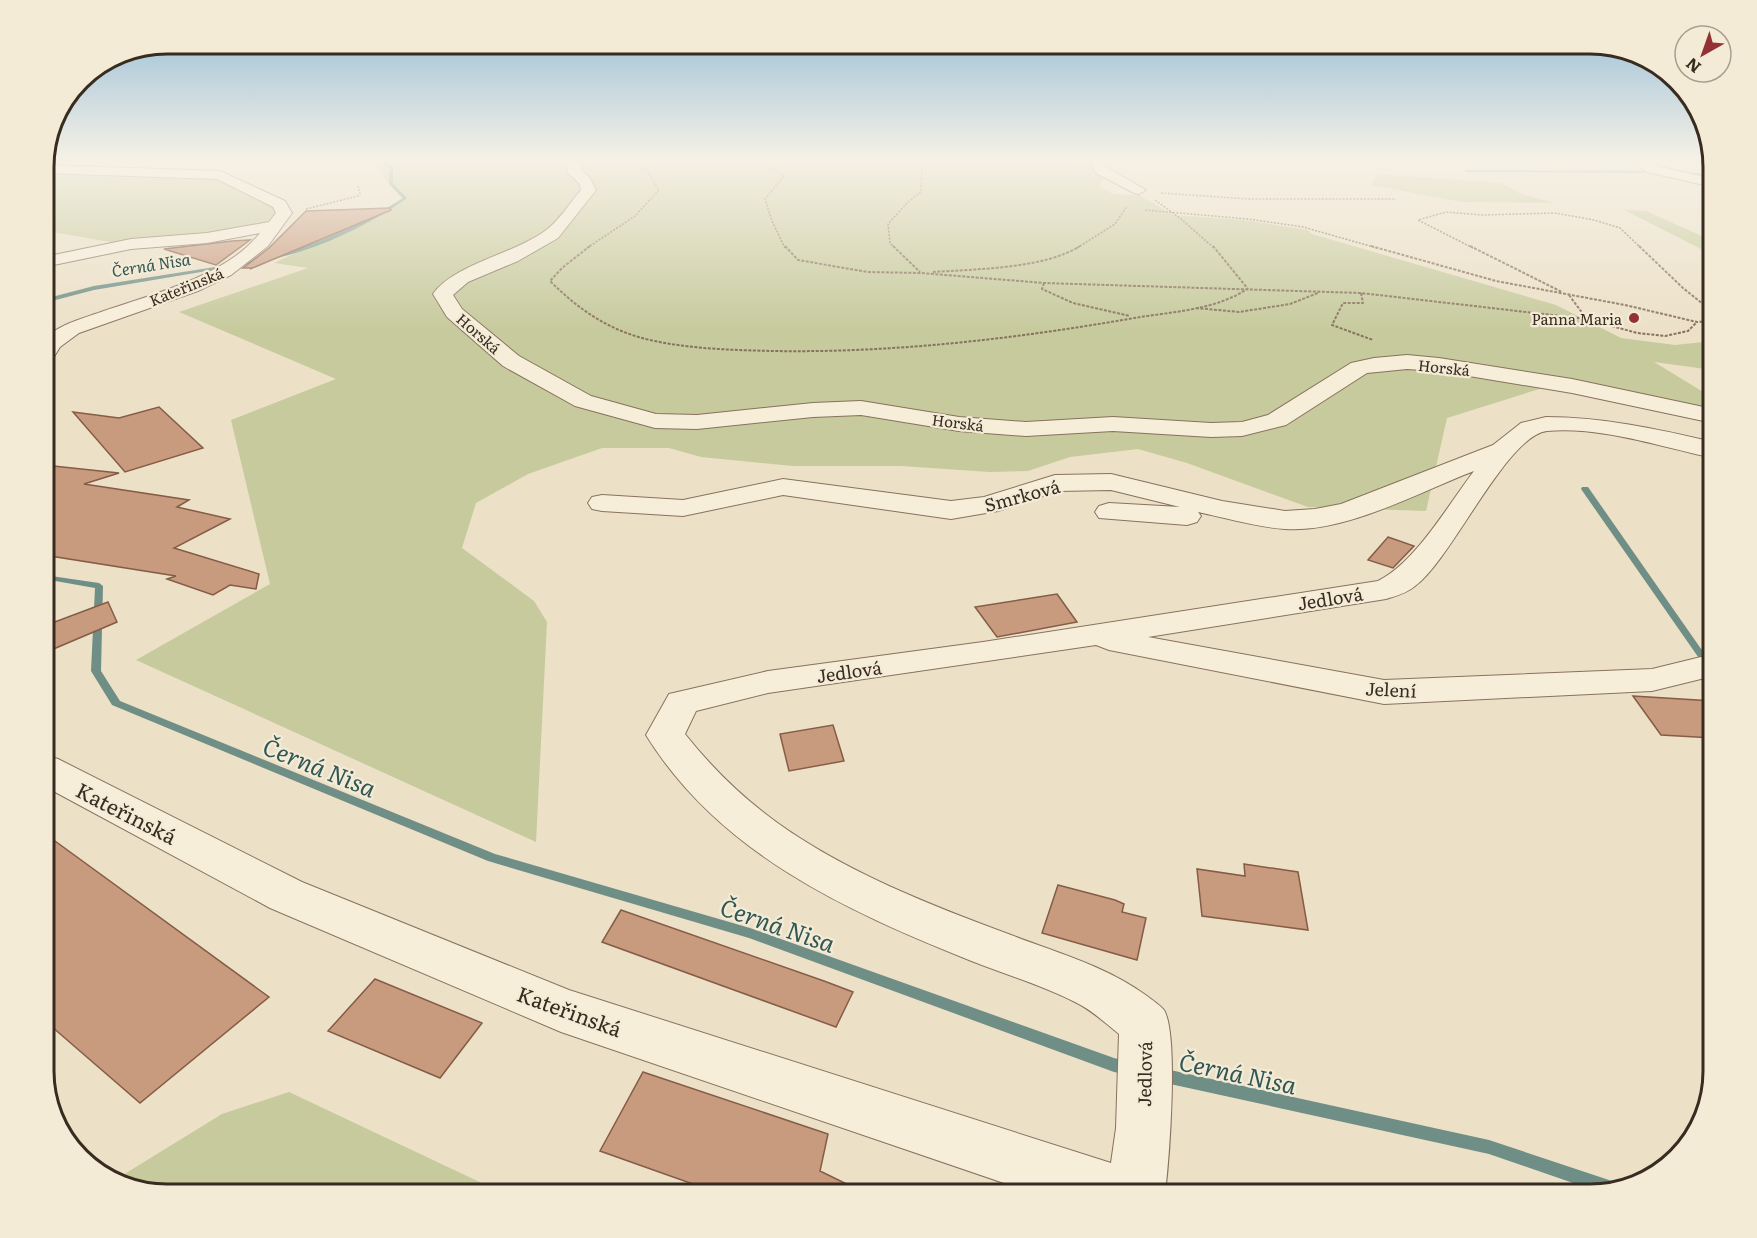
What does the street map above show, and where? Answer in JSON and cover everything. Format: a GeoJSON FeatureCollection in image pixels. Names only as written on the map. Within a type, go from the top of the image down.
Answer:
{"type":"FeatureCollection","features":[{"type":"Feature","properties":{"kind":"street"},"geometry":{"type":"LineString","coordinates":[[54,260],[131,244],[207,238],[279,220],[279,216]]}},
{"type":"Feature","properties":{"kind":"street","name":"Horská"},"geometry":{"type":"LineString","coordinates":[[567,216],[552,234],[512,256],[461,278],[443,294],[454,313],[511,361],[583,401],[655,421],[697,422],[813,410],[861,408],[959,424],[1026,429],[1113,424],[1211,430],[1242,429],[1276,420],[1359,368],[1384,363],[1423,364],[1507,375],[1703,414]]}},
{"type":"Feature","properties":{"kind":"street","name":"Kateřinská"},"geometry":{"type":"LineString","coordinates":[[54,342],[72,329],[191,287],[225,271],[262,242],[279,220]]}},
{"type":"Feature","properties":{"kind":"street","name":"Jedlová"},"geometry":{"type":"LineString","coordinates":[[1137,1184],[1143,1128],[1145,1024],[1095,988],[857,892],[784,852],[719,800],[683,763],[665,735],[682,702],[768,682],[983,653],[1084,635],[1386,589],[1404,580],[1421,562],[1502,450],[1530,428],[1546,424],[1560,423],[1646,434],[1703,448]]}},
{"type":"Feature","properties":{"kind":"street","name":"Smrková"},"geometry":{"type":"LineString","coordinates":[[602,503],[682,508],[783,487],[951,510],[988,505],[1054,483],[1111,482],[1212,507],[1284,520],[1315,518],[1349,511],[1502,450]]}},
{"type":"Feature","properties":{"kind":"street"},"geometry":{"type":"LineString","coordinates":[[1109,512],[1284,520]]}},
{"type":"Feature","properties":{"kind":"street","name":"Jelení"},"geometry":{"type":"LineString","coordinates":[[1084,635],[1384,692],[1652,680],[1701,668]]}},
{"type":"Feature","properties":{"kind":"street","name":"Kateřinská"},"geometry":{"type":"LineString","coordinates":[[54,774],[286,895],[561,1010],[1089,1184]]}},
{"type":"Feature","properties":{"kind":"path"},"geometry":{"type":"LineString","coordinates":[[279,220],[293,216]]}},
{"type":"Feature","properties":{"kind":"path"},"geometry":{"type":"LineString","coordinates":[[635,216],[599,243],[576,255],[550,281],[569,302],[620,331],[661,342],[721,349],[790,352],[877,349],[977,339],[1190,308],[1235,297],[1248,289]]}},
{"type":"Feature","properties":{"kind":"path"},"geometry":{"type":"LineString","coordinates":[[770,216],[787,251],[798,260],[868,272],[921,273],[1044,283],[1361,293],[1587,318],[1619,329],[1672,336],[1689,332],[1697,322]]}},
{"type":"Feature","properties":{"kind":"path"},"geometry":{"type":"LineString","coordinates":[[897,216],[888,224],[890,243],[921,273],[1009,266],[1067,254],[1115,224],[1121,216]]}},
{"type":"Feature","properties":{"kind":"path"},"geometry":{"type":"LineString","coordinates":[[1177,216],[1234,268],[1248,289]]}},
{"type":"Feature","properties":{"kind":"path"},"geometry":{"type":"LineString","coordinates":[[1204,216],[1303,228],[1496,281],[1703,322]]}},
{"type":"Feature","properties":{"kind":"path"},"geometry":{"type":"LineString","coordinates":[[1433,216],[1418,220],[1568,294],[1587,318]]}},
{"type":"Feature","properties":{"kind":"path"},"geometry":{"type":"LineString","coordinates":[[1570,216],[1620,228],[1703,304]]}},
{"type":"Feature","properties":{"kind":"path"},"geometry":{"type":"LineString","coordinates":[[1044,283],[1042,289],[1053,297],[1084,307],[1134,317]]}},
{"type":"Feature","properties":{"kind":"path"},"geometry":{"type":"LineString","coordinates":[[1190,308],[1239,312],[1290,304],[1321,291]]}},
{"type":"Feature","properties":{"kind":"path"},"geometry":{"type":"LineString","coordinates":[[1361,293],[1364,303],[1343,303],[1332,325],[1389,346],[1384,363]]}},
{"type":"Feature","properties":{"kind":"green space"},"geometry":{"type":"Polygon","coordinates":[[[54,216],[274,216],[270,223],[238,232],[122,244],[54,232],[54,216]]]}},
{"type":"Feature","properties":{"kind":"green space"},"geometry":{"type":"Polygon","coordinates":[[[373,216],[1184,216],[1245,220],[1307,230],[1312,234],[1556,305],[1621,338],[1675,345],[1703,342],[1703,369],[1654,362],[1703,392],[1703,409],[1571,379],[1447,418],[1426,511],[1308,507],[1187,463],[1138,449],[1070,457],[1028,471],[990,472],[901,466],[793,466],[701,457],[669,448],[602,448],[528,474],[476,503],[462,548],[534,601],[547,622],[536,842],[136,660],[270,584],[231,420],[336,379],[179,312],[308,268],[274,263],[373,216]]]}},
{"type":"Feature","properties":{"kind":"green space"},"geometry":{"type":"Polygon","coordinates":[[[1635,216],[1657,216],[1703,237],[1703,250],[1635,216]]]}},
{"type":"Feature","properties":{"kind":"green space"},"geometry":{"type":"Polygon","coordinates":[[[289,1092],[484,1184],[167,1184],[152,1183],[123,1175],[222,1114],[289,1092]]]}},
{"type":"Feature","properties":{"kind":"building"},"geometry":{"type":"Polygon","coordinates":[[[301,216],[377,216],[250,269],[243,268],[269,248],[301,216]]]}},
{"type":"Feature","properties":{"kind":"building"},"geometry":{"type":"Polygon","coordinates":[[[250,240],[216,265],[164,249],[232,241],[250,240]]]}},
{"type":"Feature","properties":{"kind":"building"},"geometry":{"type":"Polygon","coordinates":[[[159,407],[203,448],[125,472],[73,412],[119,418],[159,407]]]}},
{"type":"Feature","properties":{"kind":"building"},"geometry":{"type":"Polygon","coordinates":[[[54,466],[119,473],[84,484],[189,500],[177,507],[230,519],[174,548],[259,574],[256,589],[230,585],[213,595],[167,579],[176,576],[54,557],[54,466]]]}},
{"type":"Feature","properties":{"kind":"building"},"geometry":{"type":"Polygon","coordinates":[[[1388,537],[1414,546],[1393,568],[1368,560],[1388,537]]]}},
{"type":"Feature","properties":{"kind":"building"},"geometry":{"type":"Polygon","coordinates":[[[1057,594],[1077,622],[997,637],[975,607],[1057,594]]]}},
{"type":"Feature","properties":{"kind":"building"},"geometry":{"type":"Polygon","coordinates":[[[108,602],[117,622],[54,649],[54,622],[108,602]]]}},
{"type":"Feature","properties":{"kind":"building"},"geometry":{"type":"Polygon","coordinates":[[[1633,696],[1703,700],[1703,737],[1661,735],[1633,696]]]}},
{"type":"Feature","properties":{"kind":"building"},"geometry":{"type":"Polygon","coordinates":[[[833,725],[844,761],[789,771],[780,734],[833,725]]]}},
{"type":"Feature","properties":{"kind":"building"},"geometry":{"type":"Polygon","coordinates":[[[54,840],[269,997],[140,1103],[54,1029],[54,840]]]}},
{"type":"Feature","properties":{"kind":"building"},"geometry":{"type":"Polygon","coordinates":[[[1244,864],[1298,872],[1308,930],[1202,916],[1197,869],[1245,876],[1244,864]]]}},
{"type":"Feature","properties":{"kind":"building"},"geometry":{"type":"Polygon","coordinates":[[[1058,885],[1115,900],[1124,904],[1122,912],[1146,918],[1137,960],[1042,933],[1058,885]]]}},
{"type":"Feature","properties":{"kind":"building"},"geometry":{"type":"Polygon","coordinates":[[[621,910],[853,992],[836,1027],[602,942],[621,910]]]}},
{"type":"Feature","properties":{"kind":"building"},"geometry":{"type":"Polygon","coordinates":[[[375,979],[482,1023],[440,1078],[328,1031],[375,979]]]}},
{"type":"Feature","properties":{"kind":"building"},"geometry":{"type":"Polygon","coordinates":[[[643,1072],[828,1134],[820,1171],[847,1184],[693,1184],[600,1151],[643,1072]]]}},
{"type":"Feature","properties":{"kind":"waterway","name":"Černá Nisa"},"geometry":{"type":"LineString","coordinates":[[272,258],[307,248],[378,216]]}},
{"type":"Feature","properties":{"kind":"waterway","name":"Černá Nisa"},"geometry":{"type":"LineString","coordinates":[[54,298],[94,288],[259,261]]}},
{"type":"Feature","properties":{"kind":"waterway"},"geometry":{"type":"LineString","coordinates":[[1585,489],[1703,658]]}},
{"type":"Feature","properties":{"kind":"waterway","name":"Černá Nisa"},"geometry":{"type":"LineString","coordinates":[[54,579],[99,586],[96,671],[116,703],[492,858],[750,933],[1114,1065],[1130,1068]]}},
{"type":"Feature","properties":{"kind":"waterway","name":"Černá Nisa"},"geometry":{"type":"LineString","coordinates":[[1161,1075],[1489,1147],[1596,1184]]}},
{"type":"Feature","properties":{"kind":"place","name":"Panna Maria"},"geometry":{"type":"Point","coordinates":[1634,318]}}]}
